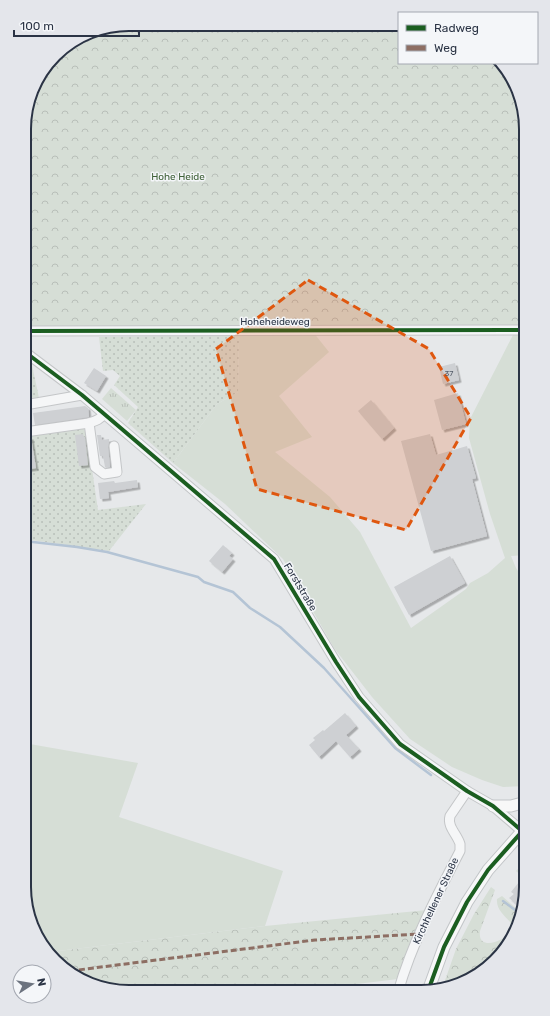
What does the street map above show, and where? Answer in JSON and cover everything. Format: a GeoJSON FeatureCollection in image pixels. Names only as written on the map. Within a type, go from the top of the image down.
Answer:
{"type":"FeatureCollection","features":[{"type":"Feature","properties":{"kind":"main road"},"geometry":{"type":"LineString","coordinates":[[493,806],[511,806],[519,804]]}},
{"type":"Feature","properties":{"kind":"main road"},"geometry":{"type":"LineString","coordinates":[[430,984],[444,946],[467,902],[488,870],[519,835]]}},
{"type":"Feature","properties":{"kind":"street","name":"Hoheheideweg"},"geometry":{"type":"LineString","coordinates":[[31,331],[519,330]]}},
{"type":"Feature","properties":{"kind":"street","name":"Forststraße"},"geometry":{"type":"LineString","coordinates":[[31,357],[82,395],[274,559],[336,662],[359,697],[400,744],[467,791],[493,806],[519,825]]}},
{"type":"Feature","properties":{"kind":"street"},"geometry":{"type":"LineString","coordinates":[[31,404],[82,395]]}},
{"type":"Feature","properties":{"kind":"street"},"geometry":{"type":"LineString","coordinates":[[31,431],[89,424],[97,421],[104,414]]}},
{"type":"Feature","properties":{"kind":"street"},"geometry":{"type":"LineString","coordinates":[[89,424],[95,467],[104,474],[117,472],[114,446]]}},
{"type":"Feature","properties":{"kind":"street","name":"Kirchhellener Straße"},"geometry":{"type":"LineString","coordinates":[[400,985],[425,920],[460,850],[460,843],[451,828],[449,821],[450,816],[467,791]]}},
{"type":"Feature","properties":{"kind":"highlighted area"},"geometry":{"type":"Polygon","coordinates":[[[308,280],[429,349],[471,418],[406,530],[257,489],[216,349],[308,280]]]}},
{"type":"Feature","properties":{"kind":"green space","name":"Hohe Heide"},"geometry":{"type":"Polygon","coordinates":[[[122,31],[398,31],[398,64],[495,64],[509,85],[516,103],[518,116],[519,327],[31,331],[31,129],[34,103],[38,91],[47,74],[55,64],[74,47],[91,38],[103,34],[122,31]]]}},
{"type":"Feature","properties":{"kind":"green space"},"geometry":{"type":"Polygon","coordinates":[[[313,332],[329,352],[279,396],[312,437],[275,452],[330,497],[360,532],[411,628],[466,589],[470,583],[488,573],[505,558],[490,514],[469,438],[470,419],[514,333],[519,333],[519,555],[511,556],[519,572],[519,786],[503,787],[452,767],[410,739],[372,697],[334,648],[283,559],[225,504],[173,463],[217,404],[238,392],[239,335],[313,332]]]}},
{"type":"Feature","properties":{"kind":"green space"},"geometry":{"type":"Polygon","coordinates":[[[239,335],[238,392],[217,404],[173,463],[128,423],[138,407],[114,385],[120,376],[113,370],[103,371],[99,337],[239,335]]]}},
{"type":"Feature","properties":{"kind":"green space"},"geometry":{"type":"Polygon","coordinates":[[[31,364],[32,365],[39,398],[31,400],[31,364]]]}},
{"type":"Feature","properties":{"kind":"green space"},"geometry":{"type":"Polygon","coordinates":[[[111,388],[136,410],[127,421],[102,399],[111,388]]]}},
{"type":"Feature","properties":{"kind":"green space"},"geometry":{"type":"Polygon","coordinates":[[[84,427],[98,510],[146,504],[109,551],[31,540],[31,434],[84,427]]]}},
{"type":"Feature","properties":{"kind":"green space"},"geometry":{"type":"Polygon","coordinates":[[[31,744],[138,763],[119,817],[283,871],[265,926],[55,951],[47,942],[41,931],[36,919],[31,894],[31,744]]]}},
{"type":"Feature","properties":{"kind":"green space"},"geometry":{"type":"Polygon","coordinates":[[[491,887],[495,890],[480,931],[480,937],[487,943],[492,943],[506,936],[499,947],[481,965],[465,975],[444,982],[456,949],[474,914],[491,887]]]}},
{"type":"Feature","properties":{"kind":"green space"},"geometry":{"type":"Polygon","coordinates":[[[502,896],[517,909],[511,928],[510,922],[499,909],[497,903],[497,899],[502,896]]]}},
{"type":"Feature","properties":{"kind":"green space"},"geometry":{"type":"Polygon","coordinates":[[[427,910],[398,979],[349,985],[116,984],[91,978],[69,965],[55,951],[265,926],[427,910]]]}},
{"type":"Feature","properties":{"kind":"building"},"geometry":{"type":"Polygon","coordinates":[[[455,363],[459,380],[443,384],[439,367],[455,363]]]}},
{"type":"Feature","properties":{"kind":"building"},"geometry":{"type":"Polygon","coordinates":[[[94,368],[106,376],[97,391],[84,383],[94,368]]]}},
{"type":"Feature","properties":{"kind":"building"},"geometry":{"type":"Polygon","coordinates":[[[458,393],[466,424],[442,430],[434,400],[458,393]]]}},
{"type":"Feature","properties":{"kind":"building"},"geometry":{"type":"Polygon","coordinates":[[[371,400],[394,428],[382,439],[358,411],[371,400]]]}},
{"type":"Feature","properties":{"kind":"building"},"geometry":{"type":"Polygon","coordinates":[[[85,406],[88,408],[89,417],[35,425],[33,413],[85,406]]]}},
{"type":"Feature","properties":{"kind":"building"},"geometry":{"type":"Polygon","coordinates":[[[83,434],[85,437],[88,465],[79,466],[75,435],[83,434]]]}},
{"type":"Feature","properties":{"kind":"building"},"geometry":{"type":"Polygon","coordinates":[[[430,434],[436,455],[467,446],[476,478],[472,479],[487,536],[431,551],[401,441],[430,434]]]}},
{"type":"Feature","properties":{"kind":"building"},"geometry":{"type":"Polygon","coordinates":[[[97,435],[101,435],[102,440],[109,439],[108,447],[110,467],[105,467],[103,456],[100,456],[97,435]]]}},
{"type":"Feature","properties":{"kind":"building"},"geometry":{"type":"Polygon","coordinates":[[[31,437],[36,468],[31,469],[31,437]]]}},
{"type":"Feature","properties":{"kind":"building"},"geometry":{"type":"Polygon","coordinates":[[[137,480],[138,487],[108,492],[109,498],[100,499],[98,483],[114,481],[115,483],[137,480]]]}},
{"type":"Feature","properties":{"kind":"building"},"geometry":{"type":"Polygon","coordinates":[[[223,545],[232,553],[229,556],[233,559],[222,572],[209,561],[223,545]]]}},
{"type":"Feature","properties":{"kind":"building"},"geometry":{"type":"Polygon","coordinates":[[[450,556],[465,583],[409,615],[394,587],[450,556]]]}},
{"type":"Feature","properties":{"kind":"building"},"geometry":{"type":"Polygon","coordinates":[[[345,713],[356,726],[346,735],[359,749],[350,757],[336,741],[319,757],[309,745],[315,740],[313,738],[323,730],[324,731],[345,713]]]}},
{"type":"Feature","properties":{"kind":"building"},"geometry":{"type":"Polygon","coordinates":[[[519,882],[517,905],[509,898],[514,894],[511,892],[519,882]]]}},
{"type":"Feature","properties":{"kind":"waterway"},"geometry":{"type":"LineString","coordinates":[[31,542],[107,552],[198,577],[204,582],[233,592],[250,608],[280,627],[324,668],[395,748],[431,775]]}},
{"type":"Feature","properties":{"kind":"waterway"},"geometry":{"type":"LineString","coordinates":[[503,901],[516,911]]}},
{"type":"Feature","properties":{"kind":"marked path"},"geometry":{"type":"LineString","coordinates":[[77,970],[315,940],[420,934]]}},
{"type":"Feature","properties":{"kind":"cycle path"},"geometry":{"type":"LineString","coordinates":[[31,331],[519,330]]}},
{"type":"Feature","properties":{"kind":"cycle path"},"geometry":{"type":"LineString","coordinates":[[31,357],[82,395],[274,559],[336,662],[359,697],[400,744],[467,791],[493,806],[519,828]]}},
{"type":"Feature","properties":{"kind":"cycle path"},"geometry":{"type":"LineString","coordinates":[[430,984],[444,947],[467,902],[488,870],[519,835]]}}]}
